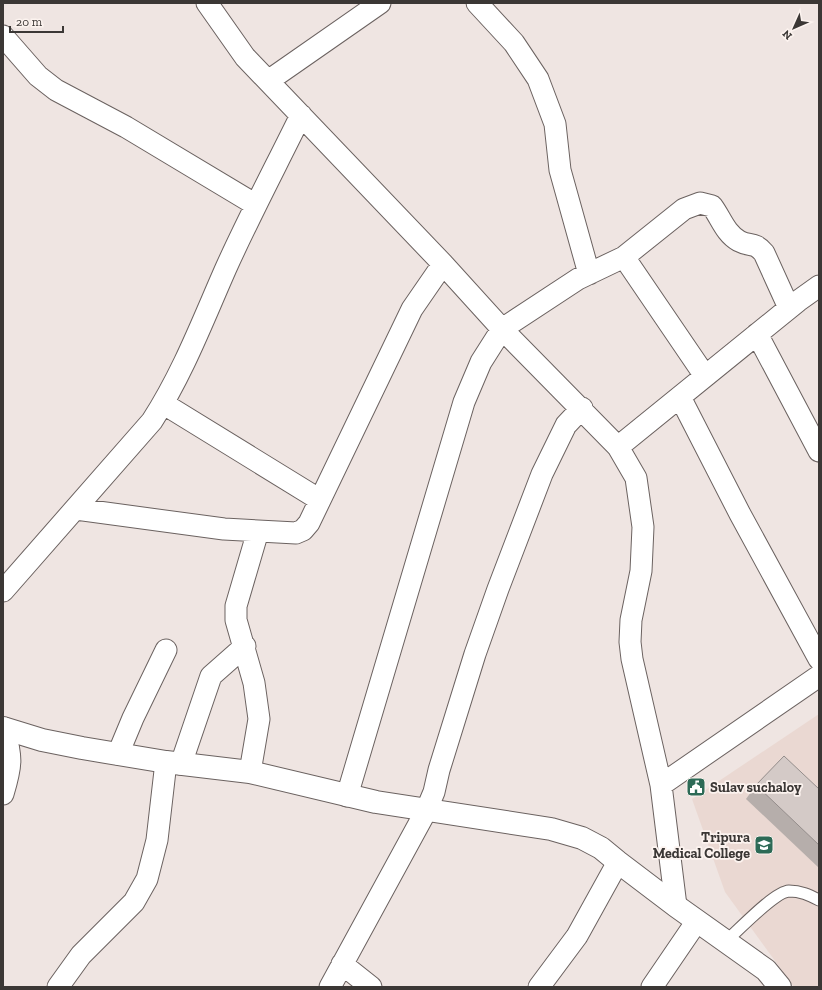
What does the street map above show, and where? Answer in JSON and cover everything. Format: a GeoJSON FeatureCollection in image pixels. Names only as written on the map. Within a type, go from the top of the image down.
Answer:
{"type":"FeatureCollection","features":[{"type":"Feature","properties":{"kind":"street"},"geometry":{"type":"LineString","coordinates":[[207,3],[245,57],[443,264],[502,329],[582,408],[618,447],[636,478],[643,526],[641,571],[631,620],[630,642],[632,659],[661,785],[676,906]]}},
{"type":"Feature","properties":{"kind":"street"},"geometry":{"type":"LineString","coordinates":[[268,81],[380,3]]}},
{"type":"Feature","properties":{"kind":"street"},"geometry":{"type":"LineString","coordinates":[[477,3],[514,42],[538,79],[555,124],[560,170],[589,274]]}},
{"type":"Feature","properties":{"kind":"street"},"geometry":{"type":"LineString","coordinates":[[3,36],[38,76],[56,90],[126,127],[256,205]]}},
{"type":"Feature","properties":{"kind":"street"},"geometry":{"type":"LineString","coordinates":[[3,591],[152,421],[164,404],[195,341],[256,205],[300,116]]}},
{"type":"Feature","properties":{"kind":"street"},"geometry":{"type":"LineString","coordinates":[[347,796],[464,402],[481,362],[502,329],[578,279],[624,257],[684,209],[700,203],[712,206],[725,229],[740,241],[758,246],[764,253],[789,308]]}},
{"type":"Feature","properties":{"kind":"street"},"geometry":{"type":"LineString","coordinates":[[624,257],[705,376]]}},
{"type":"Feature","properties":{"kind":"street"},"geometry":{"type":"LineString","coordinates":[[76,509],[224,529],[296,533],[303,530],[309,523],[412,309],[443,264]]}},
{"type":"Feature","properties":{"kind":"street"},"geometry":{"type":"LineString","coordinates":[[618,447],[789,308],[819,286]]}},
{"type":"Feature","properties":{"kind":"street"},"geometry":{"type":"LineString","coordinates":[[757,334],[819,451]]}},
{"type":"Feature","properties":{"kind":"street"},"geometry":{"type":"LineString","coordinates":[[680,397],[747,528],[819,659]]}},
{"type":"Feature","properties":{"kind":"street"},"geometry":{"type":"LineString","coordinates":[[164,404],[320,500]]}},
{"type":"Feature","properties":{"kind":"street"},"geometry":{"type":"LineString","coordinates":[[330,987],[426,811],[434,792],[439,770],[475,654],[536,488],[566,425],[582,408]]}},
{"type":"Feature","properties":{"kind":"street"},"geometry":{"type":"LineString","coordinates":[[250,772],[259,719],[254,683],[245,646],[236,620],[236,606],[258,531]]}},
{"type":"Feature","properties":{"kind":"street"},"geometry":{"type":"LineString","coordinates":[[58,987],[81,955],[134,902],[147,879],[174,763],[211,676],[245,646]]}},
{"type":"Feature","properties":{"kind":"street"},"geometry":{"type":"LineString","coordinates":[[118,754],[133,718],[166,650]]}},
{"type":"Feature","properties":{"kind":"street"},"geometry":{"type":"LineString","coordinates":[[661,785],[819,676]]}},
{"type":"Feature","properties":{"kind":"street"},"geometry":{"type":"LineString","coordinates":[[3,728],[42,740],[174,763],[250,772],[290,780],[347,796],[426,811],[551,829],[582,838],[601,848],[676,906],[766,970],[780,987]]}},
{"type":"Feature","properties":{"kind":"street"},"geometry":{"type":"LineString","coordinates":[[3,728],[10,750],[11,769],[3,794]]}},
{"type":"Feature","properties":{"kind":"street"},"geometry":{"type":"LineString","coordinates":[[539,987],[577,936],[618,862]]}},
{"type":"Feature","properties":{"kind":"street"},"geometry":{"type":"LineString","coordinates":[[652,987],[697,921]]}},
{"type":"Feature","properties":{"kind":"street"},"geometry":{"type":"LineString","coordinates":[[342,964],[371,987]]}},
{"type":"Feature","properties":{"kind":"lane"},"geometry":{"type":"LineString","coordinates":[[726,941],[776,895],[788,891],[806,893],[819,900]]}},
{"type":"Feature","properties":{"kind":"shaded area","name":"Tripura Medical College"},"geometry":{"type":"Polygon","coordinates":[[[819,714],[819,987],[794,987],[725,892],[692,799],[819,714]]]}},
{"type":"Feature","properties":{"kind":"building"},"geometry":{"type":"Polygon","coordinates":[[[784,756],[819,789],[819,845],[756,785],[784,756]]]}},
{"type":"Feature","properties":{"kind":"place","name":"Sulav suchaloy"},"geometry":{"type":"Point","coordinates":[696,787]}},
{"type":"Feature","properties":{"kind":"place","name":"Tripura Medical College"},"geometry":{"type":"Point","coordinates":[764,845]}}]}
